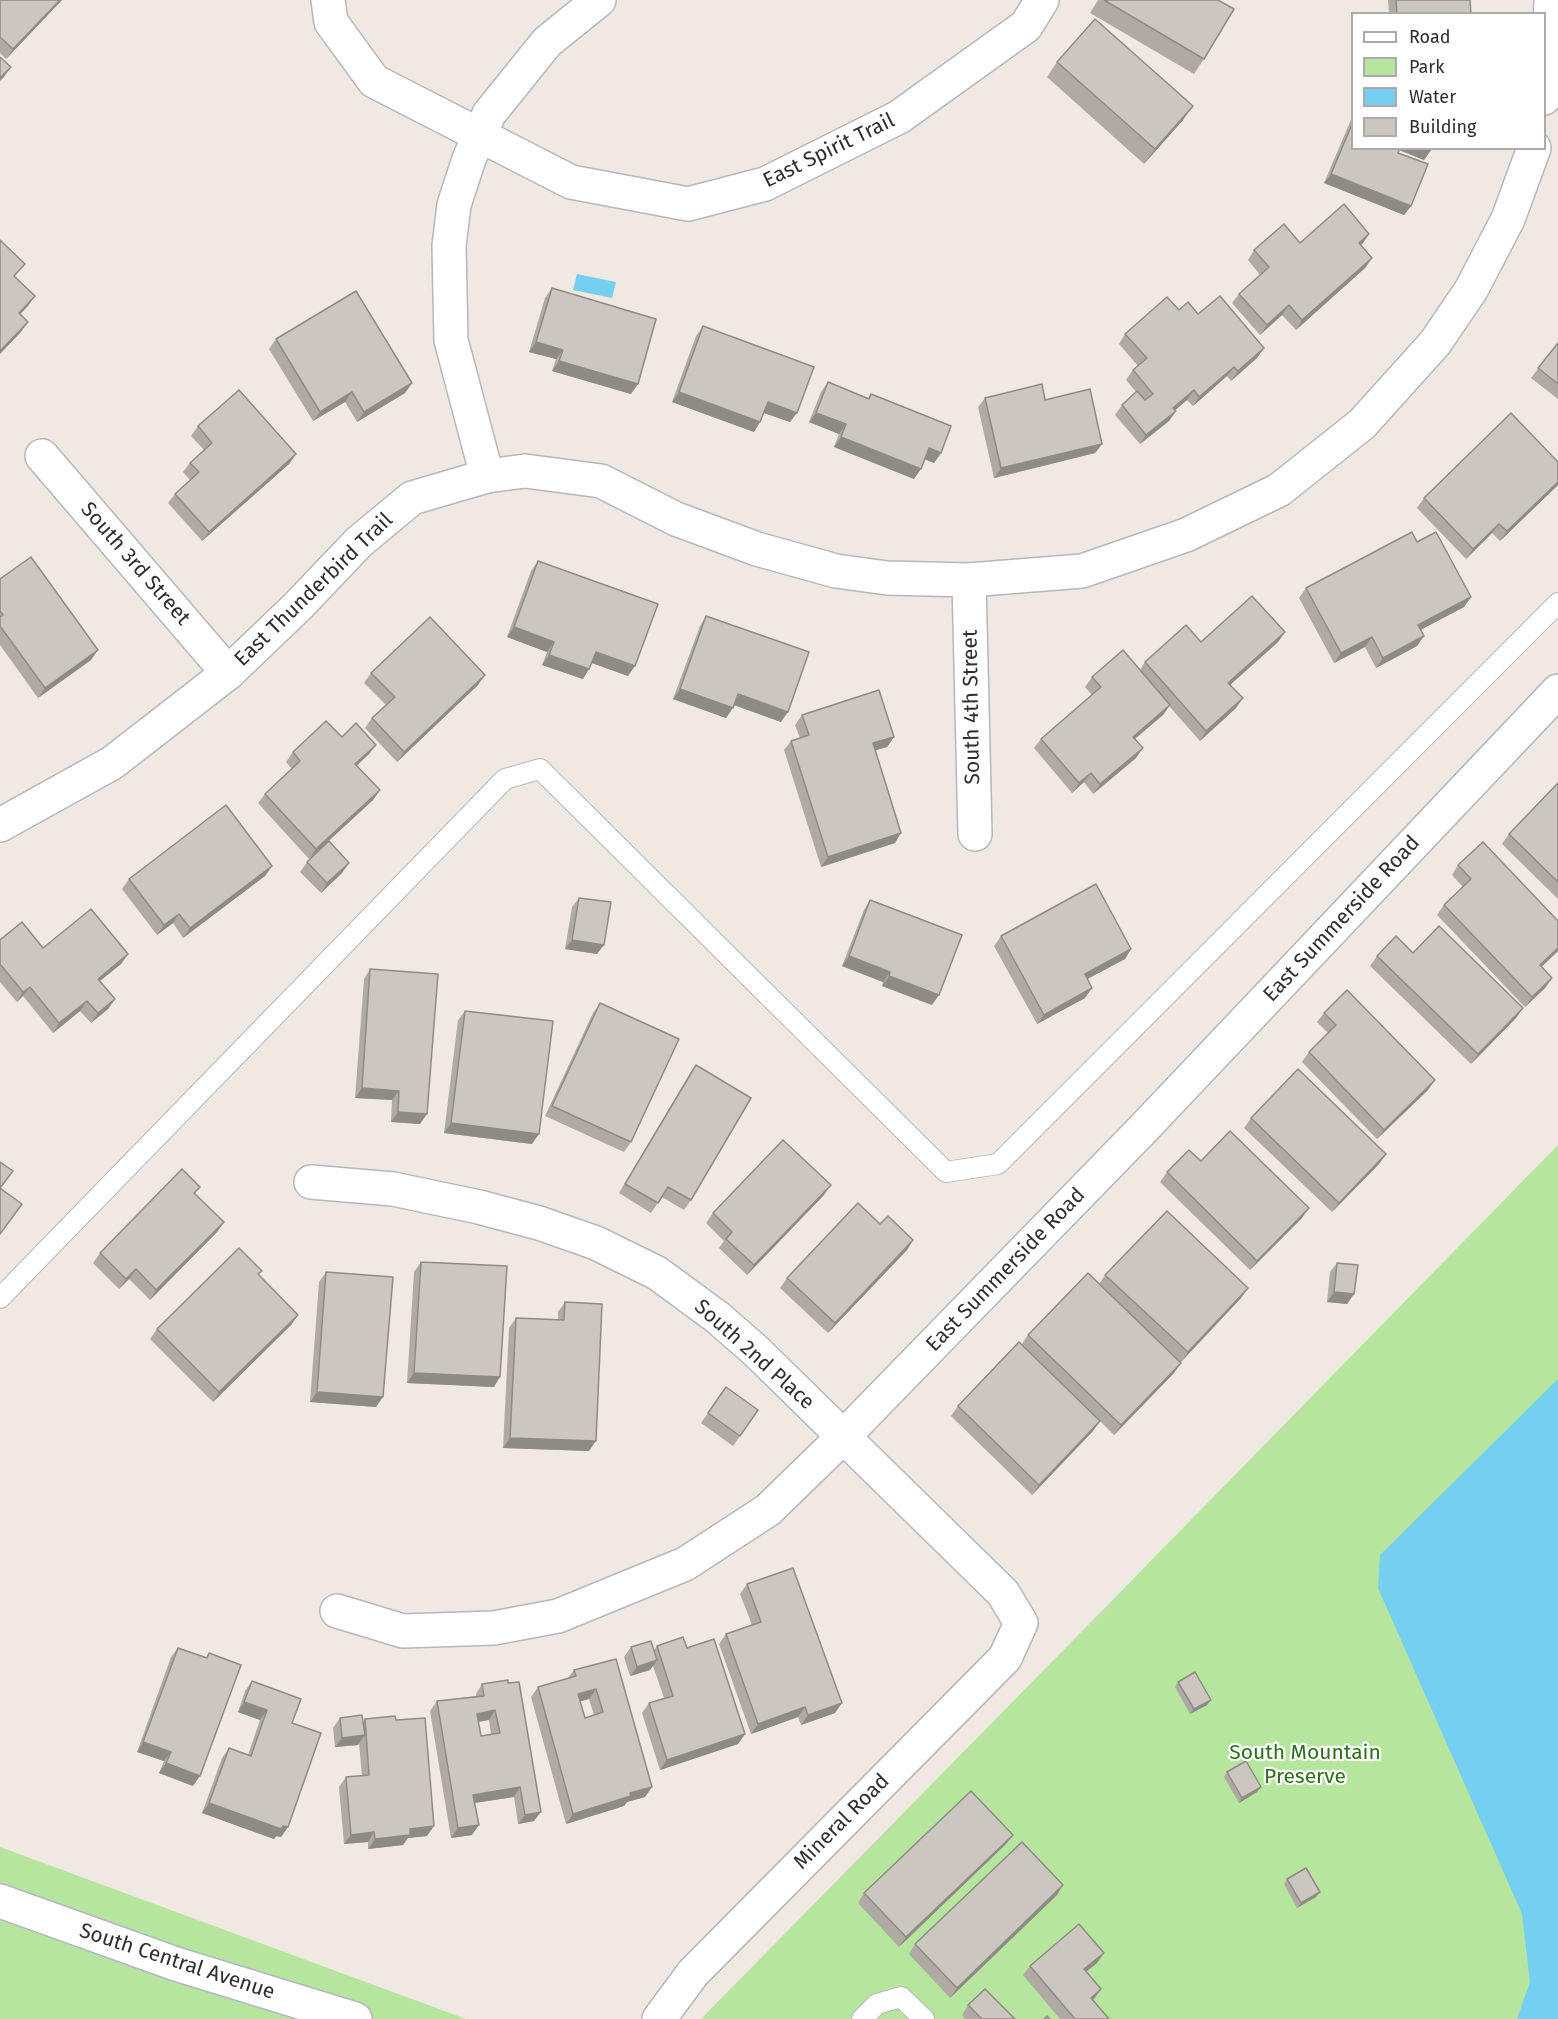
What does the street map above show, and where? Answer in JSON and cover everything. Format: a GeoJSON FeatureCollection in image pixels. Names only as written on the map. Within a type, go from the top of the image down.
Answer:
{"type":"FeatureCollection","features":[{"type":"Feature","properties":{"kind":"street","name":"East Spirit Trail"},"geometry":{"type":"LineString","coordinates":[[328,0],[331,22],[374,81],[572,182],[688,204],[765,184],[899,117],[1026,26],[1042,0]]}},
{"type":"Feature","properties":{"kind":"street"},"geometry":{"type":"LineString","coordinates":[[487,476],[452,340],[449,246],[454,205],[489,114],[547,42],[599,0]]}},
{"type":"Feature","properties":{"kind":"street"},"geometry":{"type":"LineString","coordinates":[[1546,91],[1551,0]]}},
{"type":"Feature","properties":{"kind":"street","name":"East Thunderbird Trail"},"geometry":{"type":"LineString","coordinates":[[0,825],[112,763],[228,673],[298,606],[359,542],[412,498],[487,476],[525,471],[601,481],[676,519],[757,549],[814,565],[886,578],[969,580],[1082,571],[1186,535],[1279,490],[1362,424],[1435,343],[1471,290],[1508,219],[1533,150]]}},
{"type":"Feature","properties":{"kind":"street","name":"South 3rd Street"},"geometry":{"type":"LineString","coordinates":[[42,456],[228,673]]}},
{"type":"Feature","properties":{"kind":"street","name":"South 4th Street"},"geometry":{"type":"LineString","coordinates":[[969,580],[975,834]]}},
{"type":"Feature","properties":{"kind":"street","name":"East Summerside Road"},"geometry":{"type":"LineString","coordinates":[[337,1611],[403,1631],[494,1628],[558,1616],[685,1563],[768,1510],[843,1437],[1143,1129],[1558,691]]}},
{"type":"Feature","properties":{"kind":"street","name":"South 2nd Place"},"geometry":{"type":"LineString","coordinates":[[311,1182],[393,1189],[479,1207],[539,1223],[596,1243],[657,1274],[717,1317],[756,1351],[1003,1593],[1021,1623]]}},
{"type":"Feature","properties":{"kind":"street","name":"Mineral Road"},"geometry":{"type":"LineString","coordinates":[[659,2019],[693,1973],[1005,1658],[1021,1623]]}},
{"type":"Feature","properties":{"kind":"street","name":"South Central Avenue"},"geometry":{"type":"LineString","coordinates":[[0,1901],[176,1965],[355,2019]]}},
{"type":"Feature","properties":{"kind":"lane"},"geometry":{"type":"LineString","coordinates":[[0,1298],[505,779],[540,769],[946,1172],[998,1164],[1558,603]]}},
{"type":"Feature","properties":{"kind":"lane"},"geometry":{"type":"LineString","coordinates":[[862,2019],[877,2004],[901,1997],[924,2019]]}},
{"type":"Feature","properties":{"kind":"green space","name":"South Mountain Preserve"},"geometry":{"type":"Polygon","coordinates":[[[1558,1145],[1558,2019],[701,2019],[1091,1622],[1558,1145]]]}},
{"type":"Feature","properties":{"kind":"green space"},"geometry":{"type":"Polygon","coordinates":[[[0,1847],[466,2019],[0,2019],[0,1847]]]}},
{"type":"Feature","properties":{"kind":"water"},"geometry":{"type":"Polygon","coordinates":[[[577,274],[616,282],[612,298],[573,290],[577,274]]]}},
{"type":"Feature","properties":{"kind":"water"},"geometry":{"type":"Polygon","coordinates":[[[1558,1379],[1558,2019],[1517,2019],[1530,1982],[1522,1914],[1378,1588],[1380,1555],[1558,1379]]]}},
{"type":"Feature","properties":{"kind":"building"},"geometry":{"type":"Polygon","coordinates":[[[0,0],[60,0],[13,49],[0,37],[0,0]]]}},
{"type":"Feature","properties":{"kind":"building"},"geometry":{"type":"Polygon","coordinates":[[[1104,0],[1218,0],[1234,9],[1204,59],[1104,0]]]}},
{"type":"Feature","properties":{"kind":"building"},"geometry":{"type":"Polygon","coordinates":[[[1396,0],[1470,0],[1471,12],[1397,12],[1396,0]]]}},
{"type":"Feature","properties":{"kind":"building"},"geometry":{"type":"Polygon","coordinates":[[[1095,19],[1193,106],[1155,149],[1057,62],[1095,19]]]}},
{"type":"Feature","properties":{"kind":"building"},"geometry":{"type":"Polygon","coordinates":[[[0,57],[11,67],[0,78],[0,57]]]}},
{"type":"Feature","properties":{"kind":"building"},"geometry":{"type":"Polygon","coordinates":[[[1351,127],[1351,150],[1399,150],[1398,153],[1428,164],[1411,206],[1331,174],[1351,127]]]}},
{"type":"Feature","properties":{"kind":"building"},"geometry":{"type":"Polygon","coordinates":[[[1344,204],[1369,234],[1359,243],[1372,258],[1302,320],[1289,305],[1267,325],[1239,294],[1269,267],[1254,250],[1284,224],[1300,243],[1344,204]]]}},
{"type":"Feature","properties":{"kind":"building"},"geometry":{"type":"Polygon","coordinates":[[[0,240],[25,264],[14,276],[35,296],[19,313],[28,322],[0,351],[0,240]]]}},
{"type":"Feature","properties":{"kind":"building"},"geometry":{"type":"Polygon","coordinates":[[[552,288],[656,319],[638,384],[559,361],[563,350],[536,342],[552,288]]]}},
{"type":"Feature","properties":{"kind":"building"},"geometry":{"type":"Polygon","coordinates":[[[356,291],[412,383],[364,412],[352,392],[320,412],[276,339],[356,291]]]}},
{"type":"Feature","properties":{"kind":"building"},"geometry":{"type":"Polygon","coordinates":[[[1220,296],[1264,348],[1238,371],[1234,367],[1199,397],[1194,390],[1173,408],[1176,411],[1146,435],[1122,405],[1137,391],[1145,400],[1153,394],[1133,370],[1147,358],[1125,334],[1167,297],[1179,310],[1188,302],[1198,314],[1220,296]]]}},
{"type":"Feature","properties":{"kind":"building"},"geometry":{"type":"Polygon","coordinates":[[[703,326],[814,367],[797,413],[768,402],[760,422],[679,392],[703,326]]]}},
{"type":"Feature","properties":{"kind":"building"},"geometry":{"type":"Polygon","coordinates":[[[1558,343],[1558,384],[1538,368],[1558,343]]]}},
{"type":"Feature","properties":{"kind":"building"},"geometry":{"type":"Polygon","coordinates":[[[828,382],[869,399],[871,394],[951,426],[941,453],[929,448],[921,469],[841,437],[846,424],[816,413],[828,382]]]}},
{"type":"Feature","properties":{"kind":"building"},"geometry":{"type":"Polygon","coordinates":[[[1042,384],[1045,400],[1090,389],[1102,444],[1001,468],[985,398],[1042,384]]]}},
{"type":"Feature","properties":{"kind":"building"},"geometry":{"type":"Polygon","coordinates":[[[239,390],[296,454],[209,532],[175,494],[199,472],[190,463],[212,443],[198,426],[239,390]]]}},
{"type":"Feature","properties":{"kind":"building"},"geometry":{"type":"Polygon","coordinates":[[[1511,413],[1558,462],[1558,482],[1507,531],[1499,524],[1473,549],[1424,498],[1511,413]]]}},
{"type":"Feature","properties":{"kind":"building"},"geometry":{"type":"Polygon","coordinates":[[[1412,532],[1417,542],[1436,532],[1471,597],[1418,625],[1424,636],[1383,658],[1372,637],[1341,653],[1306,588],[1412,532]]]}},
{"type":"Feature","properties":{"kind":"building"},"geometry":{"type":"Polygon","coordinates":[[[31,557],[98,650],[45,688],[0,626],[0,617],[3,615],[0,611],[0,579],[31,557]]]}},
{"type":"Feature","properties":{"kind":"building"},"geometry":{"type":"Polygon","coordinates":[[[538,561],[658,604],[635,666],[596,652],[589,669],[549,655],[554,642],[514,627],[538,561]]]}},
{"type":"Feature","properties":{"kind":"building"},"geometry":{"type":"Polygon","coordinates":[[[1252,596],[1285,632],[1228,683],[1243,698],[1206,731],[1145,662],[1186,625],[1201,642],[1252,596]]]}},
{"type":"Feature","properties":{"kind":"building"},"geometry":{"type":"Polygon","coordinates":[[[706,616],[809,652],[788,712],[738,694],[733,708],[680,689],[706,616]]]}},
{"type":"Feature","properties":{"kind":"building"},"geometry":{"type":"Polygon","coordinates":[[[430,617],[485,675],[404,752],[372,718],[395,697],[371,673],[430,617]]]}},
{"type":"Feature","properties":{"kind":"building"},"geometry":{"type":"Polygon","coordinates":[[[1123,650],[1170,705],[1133,737],[1143,748],[1100,784],[1091,773],[1079,783],[1041,739],[1101,687],[1092,677],[1123,650]]]}},
{"type":"Feature","properties":{"kind":"building"},"geometry":{"type":"Polygon","coordinates":[[[879,690],[894,737],[873,743],[901,833],[828,857],[791,741],[809,735],[802,715],[879,690]]]}},
{"type":"Feature","properties":{"kind":"building"},"geometry":{"type":"Polygon","coordinates":[[[326,721],[342,737],[356,723],[376,745],[355,764],[380,790],[316,849],[265,794],[300,761],[293,752],[326,721]]]}},
{"type":"Feature","properties":{"kind":"building"},"geometry":{"type":"Polygon","coordinates":[[[1558,783],[1558,882],[1509,834],[1558,783]]]}},
{"type":"Feature","properties":{"kind":"building"},"geometry":{"type":"Polygon","coordinates":[[[226,805],[272,866],[190,928],[179,914],[164,925],[129,879],[226,805]]]}},
{"type":"Feature","properties":{"kind":"building"},"geometry":{"type":"Polygon","coordinates":[[[329,841],[349,863],[327,883],[307,862],[329,841]]]}},
{"type":"Feature","properties":{"kind":"building"},"geometry":{"type":"Polygon","coordinates":[[[1483,842],[1558,921],[1558,948],[1540,965],[1552,978],[1532,997],[1444,905],[1471,879],[1458,865],[1483,842]]]}},
{"type":"Feature","properties":{"kind":"building"},"geometry":{"type":"Polygon","coordinates":[[[1096,884],[1131,949],[1085,974],[1092,988],[1044,1015],[1001,936],[1096,884]]]}},
{"type":"Feature","properties":{"kind":"building"},"geometry":{"type":"Polygon","coordinates":[[[579,898],[611,902],[604,945],[572,940],[579,898]]]}},
{"type":"Feature","properties":{"kind":"building"},"geometry":{"type":"Polygon","coordinates":[[[870,900],[962,935],[939,995],[889,976],[890,972],[849,956],[870,900]]]}},
{"type":"Feature","properties":{"kind":"building"},"geometry":{"type":"Polygon","coordinates":[[[91,909],[128,954],[98,979],[115,999],[98,1013],[87,1001],[59,1023],[30,987],[23,992],[0,964],[0,940],[22,922],[43,948],[91,909]]]}},
{"type":"Feature","properties":{"kind":"building"},"geometry":{"type":"Polygon","coordinates":[[[1439,926],[1523,1008],[1478,1054],[1377,956],[1396,936],[1413,953],[1439,926]]]}},
{"type":"Feature","properties":{"kind":"building"},"geometry":{"type":"Polygon","coordinates":[[[370,969],[438,974],[427,1114],[398,1112],[399,1091],[362,1088],[370,969]]]}},
{"type":"Feature","properties":{"kind":"building"},"geometry":{"type":"Polygon","coordinates":[[[1347,990],[1435,1080],[1384,1130],[1309,1052],[1336,1025],[1324,1013],[1347,990]]]}},
{"type":"Feature","properties":{"kind":"building"},"geometry":{"type":"Polygon","coordinates":[[[600,1003],[679,1039],[631,1142],[552,1106],[600,1003]]]}},
{"type":"Feature","properties":{"kind":"building"},"geometry":{"type":"Polygon","coordinates":[[[465,1011],[553,1021],[539,1134],[451,1123],[465,1011]]]}},
{"type":"Feature","properties":{"kind":"building"},"geometry":{"type":"Polygon","coordinates":[[[696,1065],[751,1098],[691,1200],[668,1187],[658,1203],[625,1184],[696,1065]]]}},
{"type":"Feature","properties":{"kind":"building"},"geometry":{"type":"Polygon","coordinates":[[[1298,1069],[1386,1154],[1339,1203],[1251,1118],[1298,1069]]]}},
{"type":"Feature","properties":{"kind":"building"},"geometry":{"type":"Polygon","coordinates":[[[1230,1131],[1309,1208],[1257,1261],[1167,1172],[1189,1150],[1201,1161],[1230,1131]]]}},
{"type":"Feature","properties":{"kind":"building"},"geometry":{"type":"Polygon","coordinates":[[[783,1140],[831,1185],[754,1265],[726,1239],[732,1232],[713,1213],[783,1140]]]}},
{"type":"Feature","properties":{"kind":"building"},"geometry":{"type":"Polygon","coordinates":[[[0,1162],[13,1171],[0,1188],[0,1162]]]}},
{"type":"Feature","properties":{"kind":"building"},"geometry":{"type":"Polygon","coordinates":[[[182,1169],[200,1187],[194,1193],[224,1222],[156,1290],[136,1269],[126,1279],[100,1253],[182,1169]]]}},
{"type":"Feature","properties":{"kind":"building"},"geometry":{"type":"Polygon","coordinates":[[[0,1188],[22,1204],[0,1234],[0,1188]]]}},
{"type":"Feature","properties":{"kind":"building"},"geometry":{"type":"Polygon","coordinates":[[[858,1203],[880,1224],[888,1216],[913,1240],[835,1323],[787,1278],[858,1203]]]}},
{"type":"Feature","properties":{"kind":"building"},"geometry":{"type":"Polygon","coordinates":[[[1167,1211],[1248,1288],[1188,1352],[1105,1275],[1167,1211]]]}},
{"type":"Feature","properties":{"kind":"building"},"geometry":{"type":"Polygon","coordinates":[[[239,1248],[262,1271],[258,1274],[298,1315],[219,1392],[157,1329],[239,1248]]]}},
{"type":"Feature","properties":{"kind":"building"},"geometry":{"type":"Polygon","coordinates":[[[421,1262],[507,1266],[500,1377],[414,1373],[421,1262]]]}},
{"type":"Feature","properties":{"kind":"building"},"geometry":{"type":"Polygon","coordinates":[[[1337,1263],[1358,1265],[1354,1294],[1334,1292],[1337,1263]]]}},
{"type":"Feature","properties":{"kind":"building"},"geometry":{"type":"Polygon","coordinates":[[[326,1272],[393,1277],[383,1397],[317,1392],[326,1272]]]}},
{"type":"Feature","properties":{"kind":"building"},"geometry":{"type":"Polygon","coordinates":[[[1088,1273],[1181,1363],[1121,1425],[1028,1335],[1088,1273]]]}},
{"type":"Feature","properties":{"kind":"building"},"geometry":{"type":"Polygon","coordinates":[[[565,1302],[602,1304],[596,1441],[510,1438],[516,1318],[564,1320],[565,1302]]]}},
{"type":"Feature","properties":{"kind":"building"},"geometry":{"type":"Polygon","coordinates":[[[1019,1342],[1100,1421],[1039,1485],[958,1406],[1019,1342]]]}},
{"type":"Feature","properties":{"kind":"building"},"geometry":{"type":"Polygon","coordinates":[[[726,1387],[758,1410],[740,1436],[708,1413],[726,1387]]]}},
{"type":"Feature","properties":{"kind":"building"},"geometry":{"type":"Polygon","coordinates":[[[793,1568],[842,1703],[808,1715],[805,1707],[758,1724],[726,1634],[761,1622],[747,1584],[793,1568]]]}},
{"type":"Feature","properties":{"kind":"building"},"geometry":{"type":"Polygon","coordinates":[[[683,1637],[687,1648],[714,1639],[745,1734],[667,1760],[649,1703],[673,1696],[657,1646],[683,1637]]]}},
{"type":"Feature","properties":{"kind":"building"},"geometry":{"type":"Polygon","coordinates":[[[651,1641],[657,1660],[637,1667],[631,1647],[651,1641]]]}},
{"type":"Feature","properties":{"kind":"building"},"geometry":{"type":"Polygon","coordinates":[[[178,1648],[207,1658],[209,1653],[241,1665],[200,1776],[166,1763],[171,1752],[143,1742],[178,1648]]]}},
{"type":"Feature","properties":{"kind":"building"},"geometry":{"type":"Polygon","coordinates":[[[616,1659],[652,1787],[573,1814],[538,1687],[576,1676],[574,1670],[616,1659]],[[596,1689],[578,1694],[585,1718],[603,1712],[596,1689]]]}},
{"type":"Feature","properties":{"kind":"building"},"geometry":{"type":"Polygon","coordinates":[[[1195,1672],[1211,1700],[1194,1709],[1178,1682],[1195,1672]]]}},
{"type":"Feature","properties":{"kind":"building"},"geometry":{"type":"Polygon","coordinates":[[[508,1680],[508,1683],[519,1682],[541,1812],[525,1815],[520,1787],[473,1795],[479,1825],[458,1828],[437,1701],[484,1696],[482,1684],[508,1680]],[[495,1710],[477,1714],[481,1736],[500,1733],[495,1710]]]}},
{"type":"Feature","properties":{"kind":"building"},"geometry":{"type":"Polygon","coordinates":[[[252,1681],[301,1699],[292,1723],[321,1733],[288,1827],[283,1826],[281,1829],[209,1803],[229,1748],[251,1756],[267,1710],[244,1702],[252,1681]]]}},
{"type":"Feature","properties":{"kind":"building"},"geometry":{"type":"Polygon","coordinates":[[[362,1715],[365,1735],[342,1738],[340,1718],[362,1715]]]}},
{"type":"Feature","properties":{"kind":"building"},"geometry":{"type":"Polygon","coordinates":[[[395,1716],[396,1720],[425,1718],[434,1826],[410,1829],[410,1835],[375,1839],[374,1832],[351,1835],[346,1777],[369,1775],[365,1719],[395,1716]]]}},
{"type":"Feature","properties":{"kind":"building"},"geometry":{"type":"Polygon","coordinates":[[[1246,1761],[1261,1787],[1242,1798],[1227,1772],[1246,1761]]]}},
{"type":"Feature","properties":{"kind":"building"},"geometry":{"type":"Polygon","coordinates":[[[971,1791],[1013,1835],[906,1937],[864,1893],[971,1791]]]}},
{"type":"Feature","properties":{"kind":"building"},"geometry":{"type":"Polygon","coordinates":[[[1022,1842],[1063,1885],[957,1988],[915,1944],[1022,1842]]]}},
{"type":"Feature","properties":{"kind":"building"},"geometry":{"type":"Polygon","coordinates":[[[1306,1868],[1320,1892],[1301,1903],[1287,1879],[1306,1868]]]}},
{"type":"Feature","properties":{"kind":"building"},"geometry":{"type":"Polygon","coordinates":[[[1079,1924],[1104,1953],[1084,1969],[1101,1989],[1091,1998],[1109,2019],[1075,2019],[1030,1966],[1079,1924]]]}},
{"type":"Feature","properties":{"kind":"building"},"geometry":{"type":"Polygon","coordinates":[[[985,1989],[1015,2019],[982,2019],[968,2005],[985,1989]]]}}]}
